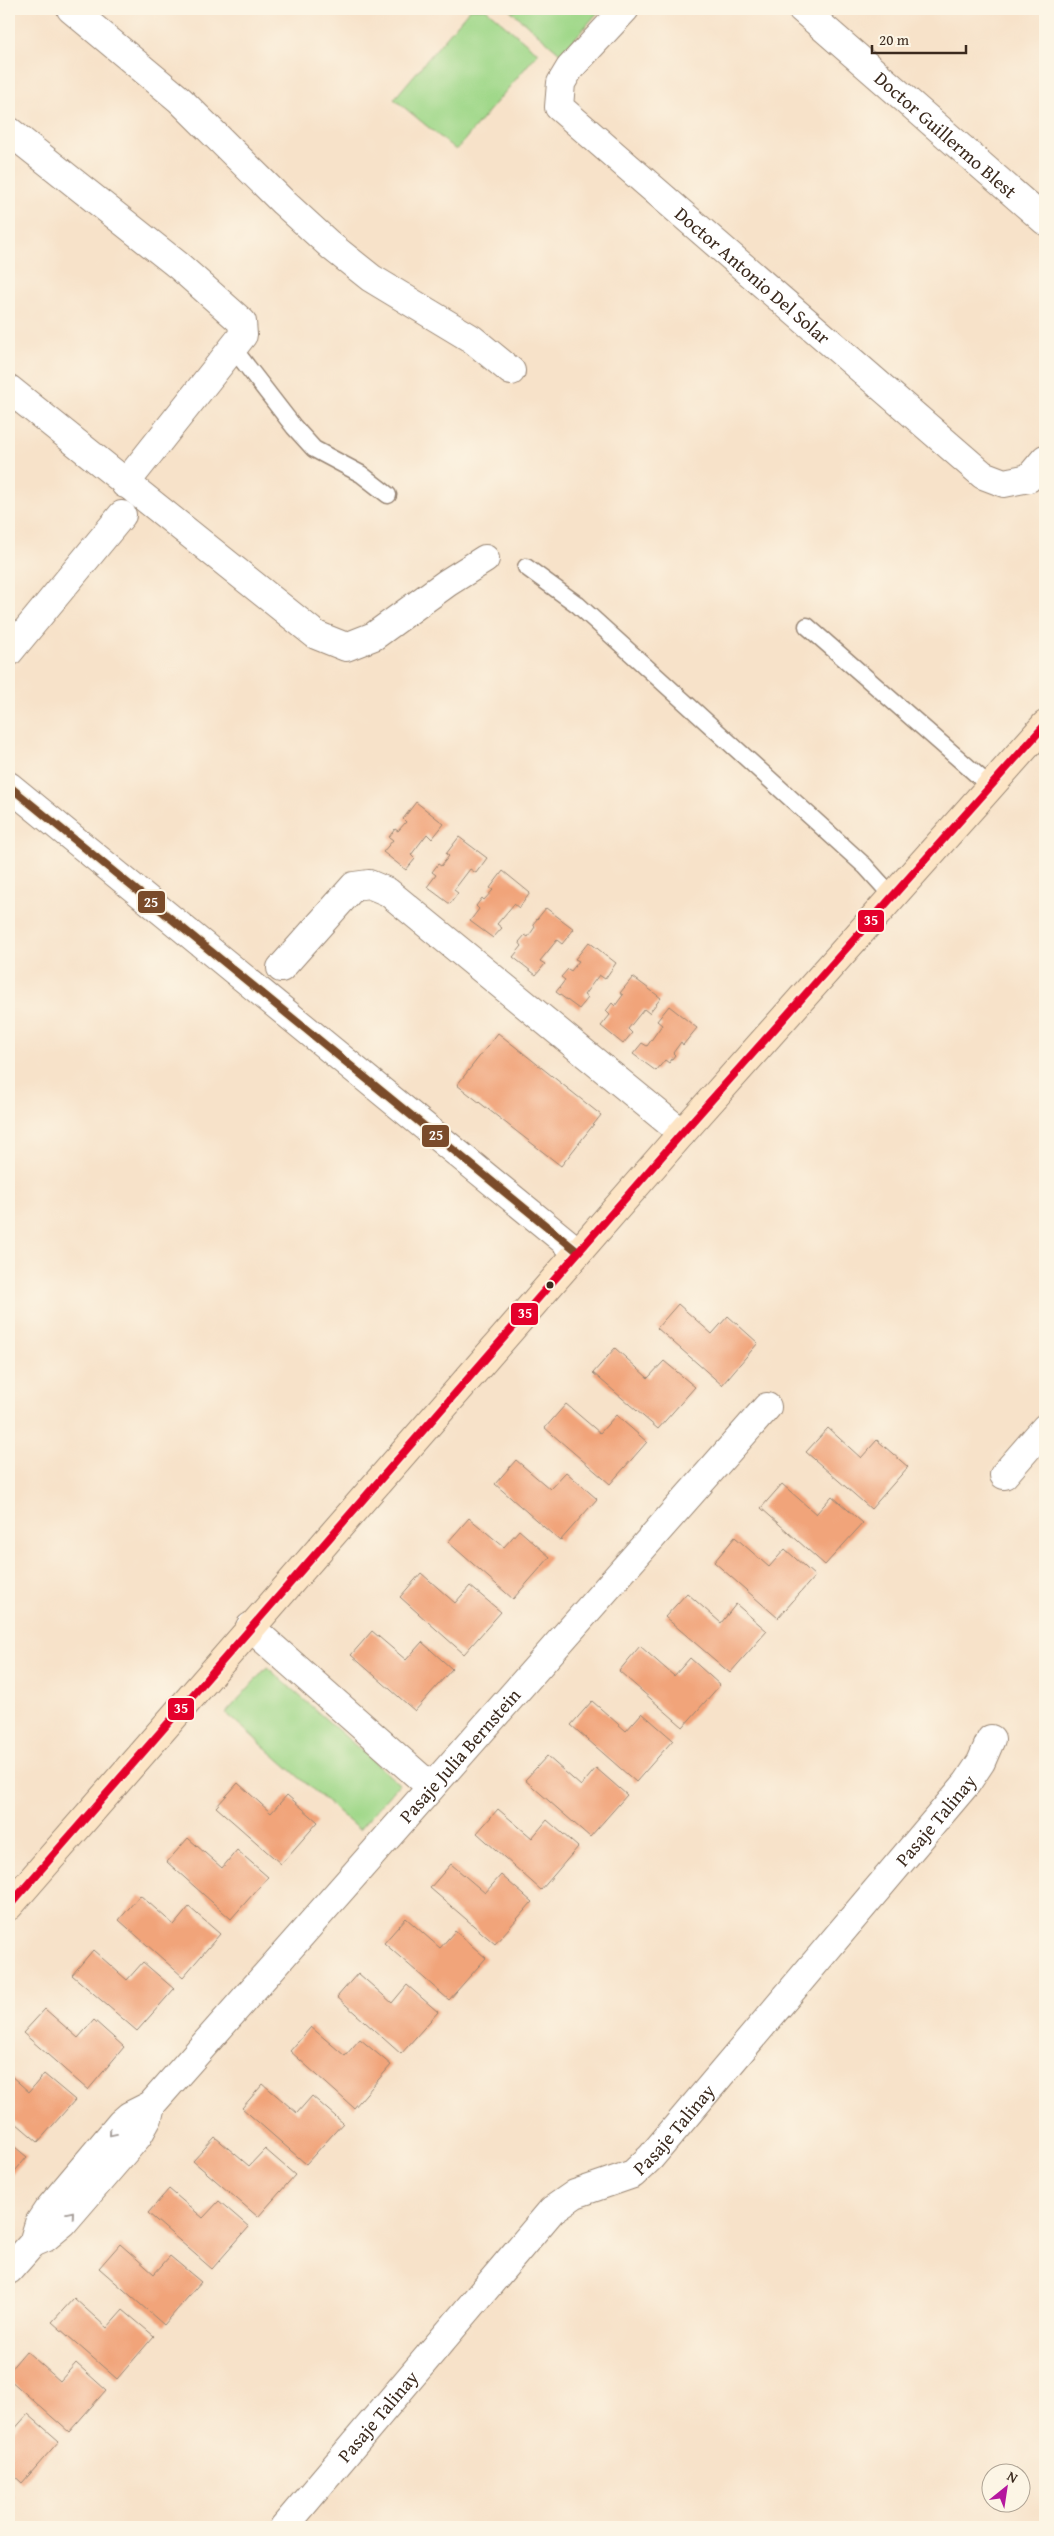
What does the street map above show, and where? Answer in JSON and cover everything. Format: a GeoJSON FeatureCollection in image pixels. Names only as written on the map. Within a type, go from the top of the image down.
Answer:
{"type":"FeatureCollection","features":[{"type":"Feature","properties":{"kind":"street"},"geometry":{"type":"LineString","coordinates":[[71,9],[180,100],[283,202],[331,246],[370,278],[472,339],[511,371]]}},
{"type":"Feature","properties":{"kind":"street","name":"Doctor Antonio Del Solar"},"geometry":{"type":"LineString","coordinates":[[625,9],[570,68],[561,83],[559,107],[983,475],[1004,483],[1029,478],[1045,459]]}},
{"type":"Feature","properties":{"kind":"street","name":"Doctor Guillermo Blest"},"geometry":{"type":"LineString","coordinates":[[802,9],[1045,221]]}},
{"type":"Feature","properties":{"kind":"street"},"geometry":{"type":"LineString","coordinates":[[9,131],[179,266],[242,322],[243,335],[234,348],[125,484]]}},
{"type":"Feature","properties":{"kind":"street"},"geometry":{"type":"LineString","coordinates":[[9,389],[125,484],[316,635],[346,647],[374,636],[485,559]]}},
{"type":"Feature","properties":{"kind":"street"},"geometry":{"type":"LineString","coordinates":[[9,652],[122,515]]}},
{"type":"Feature","properties":{"kind":"street"},"geometry":{"type":"LineString","coordinates":[[9,1906],[682,1133],[1045,725]]}},
{"type":"Feature","properties":{"kind":"street"},"geometry":{"type":"LineString","coordinates":[[9,786],[578,1252]]}},
{"type":"Feature","properties":{"kind":"street"},"geometry":{"type":"LineString","coordinates":[[281,968],[354,886],[369,884],[375,886],[388,892],[682,1133]]}},
{"type":"Feature","properties":{"kind":"street","name":"Pasaje Julia Bernstein"},"geometry":{"type":"LineString","coordinates":[[9,2270],[33,2243],[45,2238],[63,2223],[138,2136],[148,2118],[151,2105],[767,1407]]}},
{"type":"Feature","properties":{"kind":"street"},"geometry":{"type":"LineString","coordinates":[[1004,1475],[1045,1428]]}},
{"type":"Feature","properties":{"kind":"street"},"geometry":{"type":"LineString","coordinates":[[250,1627],[430,1788]]}},
{"type":"Feature","properties":{"kind":"street","name":"Pasaje Talinay"},"geometry":{"type":"LineString","coordinates":[[284,2527],[552,2210],[575,2194],[633,2174],[651,2157],[967,1783],[981,1762],[991,1739]]}},
{"type":"Feature","properties":{"kind":"lane"},"geometry":{"type":"LineString","coordinates":[[234,348],[294,428],[314,449],[361,474],[388,495]]}},
{"type":"Feature","properties":{"kind":"lane"},"geometry":{"type":"LineString","coordinates":[[526,567],[578,604],[865,866],[893,897]]}},
{"type":"Feature","properties":{"kind":"lane"},"geometry":{"type":"LineString","coordinates":[[806,626],[991,787]]}},
{"type":"Feature","properties":{"kind":"green space"},"geometry":{"type":"Polygon","coordinates":[[[470,9],[486,9],[538,53],[456,150],[394,99],[470,9]]]}},
{"type":"Feature","properties":{"kind":"green space"},"geometry":{"type":"Polygon","coordinates":[[[509,9],[601,9],[561,54],[509,9]]]}},
{"type":"Feature","properties":{"kind":"green space"},"geometry":{"type":"Polygon","coordinates":[[[267,1667],[399,1784],[359,1830],[226,1713],[267,1667]]]}},
{"type":"Feature","properties":{"kind":"building"},"geometry":{"type":"Polygon","coordinates":[[[416,802],[444,824],[432,839],[427,834],[411,855],[415,859],[406,870],[383,852],[393,840],[389,837],[395,829],[398,831],[406,822],[403,819],[416,802]]]}},
{"type":"Feature","properties":{"kind":"building"},"geometry":{"type":"Polygon","coordinates":[[[459,837],[487,858],[476,873],[470,869],[454,890],[458,893],[450,904],[427,887],[436,875],[432,872],[438,864],[441,866],[449,856],[446,854],[459,837]]]}},
{"type":"Feature","properties":{"kind":"building"},"geometry":{"type":"Polygon","coordinates":[[[503,871],[530,893],[519,908],[514,904],[497,924],[502,928],[493,938],[470,921],[479,909],[476,906],[482,898],[484,900],[493,890],[490,888],[503,871]]]}},
{"type":"Feature","properties":{"kind":"building"},"geometry":{"type":"Polygon","coordinates":[[[546,908],[574,929],[562,944],[557,940],[540,961],[545,964],[536,975],[513,957],[522,946],[519,942],[525,935],[528,937],[535,927],[533,924],[546,908]]]}},
{"type":"Feature","properties":{"kind":"building"},"geometry":{"type":"Polygon","coordinates":[[[589,942],[616,963],[605,979],[599,975],[584,995],[588,998],[579,1009],[556,992],[565,980],[561,977],[568,969],[571,971],[579,961],[575,959],[589,942]]]}},
{"type":"Feature","properties":{"kind":"building"},"geometry":{"type":"Polygon","coordinates":[[[633,977],[661,998],[649,1013],[644,1009],[628,1029],[632,1033],[623,1044],[601,1026],[610,1015],[606,1011],[612,1003],[615,1006],[623,995],[620,993],[633,977]]]}},
{"type":"Feature","properties":{"kind":"building"},"geometry":{"type":"Polygon","coordinates":[[[669,1006],[697,1028],[683,1045],[681,1042],[669,1063],[665,1060],[656,1071],[633,1054],[642,1043],[647,1046],[662,1025],[657,1021],[669,1006]]]}},
{"type":"Feature","properties":{"kind":"building"},"geometry":{"type":"Polygon","coordinates":[[[498,1033],[601,1115],[561,1166],[457,1085],[498,1033]]]}},
{"type":"Feature","properties":{"kind":"building"},"geometry":{"type":"Polygon","coordinates":[[[678,1304],[712,1334],[728,1316],[758,1343],[722,1385],[657,1328],[678,1304]]]}},
{"type":"Feature","properties":{"kind":"building"},"geometry":{"type":"Polygon","coordinates":[[[615,1348],[648,1378],[664,1361],[695,1387],[658,1429],[593,1373],[615,1348]]]}},
{"type":"Feature","properties":{"kind":"building"},"geometry":{"type":"Polygon","coordinates":[[[566,1404],[600,1433],[616,1415],[647,1442],[610,1484],[545,1428],[566,1404]]]}},
{"type":"Feature","properties":{"kind":"building"},"geometry":{"type":"Polygon","coordinates":[[[828,1428],[861,1458],[877,1440],[908,1467],[871,1509],[806,1452],[828,1428]]]}},
{"type":"Feature","properties":{"kind":"building"},"geometry":{"type":"Polygon","coordinates":[[[516,1460],[550,1489],[566,1472],[597,1499],[560,1541],[495,1484],[516,1460]]]}},
{"type":"Feature","properties":{"kind":"building"},"geometry":{"type":"Polygon","coordinates":[[[782,1484],[816,1514],[832,1496],[863,1523],[825,1565],[761,1508],[782,1484]]]}},
{"type":"Feature","properties":{"kind":"building"},"geometry":{"type":"Polygon","coordinates":[[[469,1518],[504,1547],[519,1530],[550,1557],[513,1599],[448,1542],[469,1518]]]}},
{"type":"Feature","properties":{"kind":"building"},"geometry":{"type":"Polygon","coordinates":[[[735,1537],[769,1567],[785,1549],[815,1576],[778,1618],[714,1562],[735,1537]]]}},
{"type":"Feature","properties":{"kind":"building"},"geometry":{"type":"Polygon","coordinates":[[[421,1573],[455,1603],[470,1586],[501,1612],[464,1654],[400,1597],[421,1573]]]}},
{"type":"Feature","properties":{"kind":"building"},"geometry":{"type":"Polygon","coordinates":[[[687,1593],[721,1623],[736,1604],[767,1631],[730,1673],[665,1617],[687,1593]]]}},
{"type":"Feature","properties":{"kind":"building"},"geometry":{"type":"Polygon","coordinates":[[[372,1631],[406,1660],[422,1642],[452,1669],[415,1711],[351,1655],[372,1631]]]}},
{"type":"Feature","properties":{"kind":"building"},"geometry":{"type":"Polygon","coordinates":[[[640,1646],[674,1676],[690,1658],[720,1685],[683,1727],[619,1671],[640,1646]]]}},
{"type":"Feature","properties":{"kind":"building"},"geometry":{"type":"Polygon","coordinates":[[[592,1701],[626,1731],[642,1713],[673,1740],[636,1782],[571,1725],[592,1701]]]}},
{"type":"Feature","properties":{"kind":"building"},"geometry":{"type":"Polygon","coordinates":[[[547,1756],[581,1786],[596,1768],[627,1795],[590,1837],[525,1780],[547,1756]]]}},
{"type":"Feature","properties":{"kind":"building"},"geometry":{"type":"Polygon","coordinates":[[[238,1783],[271,1813],[287,1795],[318,1822],[281,1864],[216,1807],[238,1783]]]}},
{"type":"Feature","properties":{"kind":"building"},"geometry":{"type":"Polygon","coordinates":[[[498,1809],[532,1838],[547,1820],[578,1847],[541,1890],[477,1833],[498,1809]]]}},
{"type":"Feature","properties":{"kind":"building"},"geometry":{"type":"Polygon","coordinates":[[[188,1838],[222,1868],[237,1850],[268,1877],[231,1919],[167,1862],[188,1838]]]}},
{"type":"Feature","properties":{"kind":"building"},"geometry":{"type":"Polygon","coordinates":[[[451,1864],[485,1893],[501,1875],[532,1902],[495,1944],[430,1888],[451,1864]]]}},
{"type":"Feature","properties":{"kind":"building"},"geometry":{"type":"Polygon","coordinates":[[[140,1895],[174,1925],[189,1907],[220,1934],[183,1977],[119,1920],[140,1895]]]}},
{"type":"Feature","properties":{"kind":"building"},"geometry":{"type":"Polygon","coordinates":[[[406,1918],[440,1948],[455,1931],[486,1958],[449,2000],[384,1943],[406,1918]]]}},
{"type":"Feature","properties":{"kind":"building"},"geometry":{"type":"Polygon","coordinates":[[[93,1950],[127,1980],[143,1962],[174,1989],[137,2031],[72,1975],[93,1950]]]}},
{"type":"Feature","properties":{"kind":"building"},"geometry":{"type":"Polygon","coordinates":[[[358,1973],[392,2003],[407,1985],[438,2012],[401,2054],[337,1997],[358,1973]]]}},
{"type":"Feature","properties":{"kind":"building"},"geometry":{"type":"Polygon","coordinates":[[[45,2009],[78,2038],[94,2020],[124,2047],[88,2090],[23,2033],[45,2009]]]}},
{"type":"Feature","properties":{"kind":"building"},"geometry":{"type":"Polygon","coordinates":[[[311,2027],[345,2056],[360,2039],[391,2065],[354,2108],[290,2051],[311,2027]]]}},
{"type":"Feature","properties":{"kind":"building"},"geometry":{"type":"Polygon","coordinates":[[[9,2074],[29,2092],[44,2074],[75,2100],[38,2142],[9,2117],[9,2074]]]}},
{"type":"Feature","properties":{"kind":"building"},"geometry":{"type":"Polygon","coordinates":[[[263,2084],[297,2113],[312,2096],[343,2123],[306,2164],[242,2108],[263,2084]]]}},
{"type":"Feature","properties":{"kind":"building"},"geometry":{"type":"Polygon","coordinates":[[[215,2137],[249,2166],[265,2149],[295,2175],[258,2217],[193,2161],[215,2137]]]}},
{"type":"Feature","properties":{"kind":"building"},"geometry":{"type":"Polygon","coordinates":[[[9,2142],[27,2157],[9,2178],[9,2142]]]}},
{"type":"Feature","properties":{"kind":"building"},"geometry":{"type":"Polygon","coordinates":[[[169,2189],[203,2218],[219,2201],[249,2227],[212,2269],[148,2213],[169,2189]]]}},
{"type":"Feature","properties":{"kind":"building"},"geometry":{"type":"Polygon","coordinates":[[[120,2244],[154,2274],[170,2256],[201,2282],[164,2325],[99,2268],[120,2244]]]}},
{"type":"Feature","properties":{"kind":"building"},"geometry":{"type":"Polygon","coordinates":[[[74,2298],[107,2328],[123,2310],[154,2336],[117,2379],[52,2322],[74,2298]]]}},
{"type":"Feature","properties":{"kind":"building"},"geometry":{"type":"Polygon","coordinates":[[[26,2351],[60,2381],[76,2363],[106,2390],[69,2432],[9,2379],[9,2371],[26,2351]]]}},
{"type":"Feature","properties":{"kind":"building"},"geometry":{"type":"Polygon","coordinates":[[[28,2414],[59,2441],[22,2483],[9,2471],[9,2429],[12,2432],[28,2414]]]}},
{"type":"Feature","properties":{"kind":"building"},"geometry":{"type":"Polygon","coordinates":[[[9,2492],[14,2497],[9,2502],[9,2492]]]}},
{"type":"Feature","properties":{"kind":"transit line","name":"35"},"geometry":{"type":"LineString","coordinates":[[9,1906],[682,1133],[1045,725]]}},
{"type":"Feature","properties":{"kind":"transit line","name":"25"},"geometry":{"type":"LineString","coordinates":[[9,786],[578,1252]]}}]}
